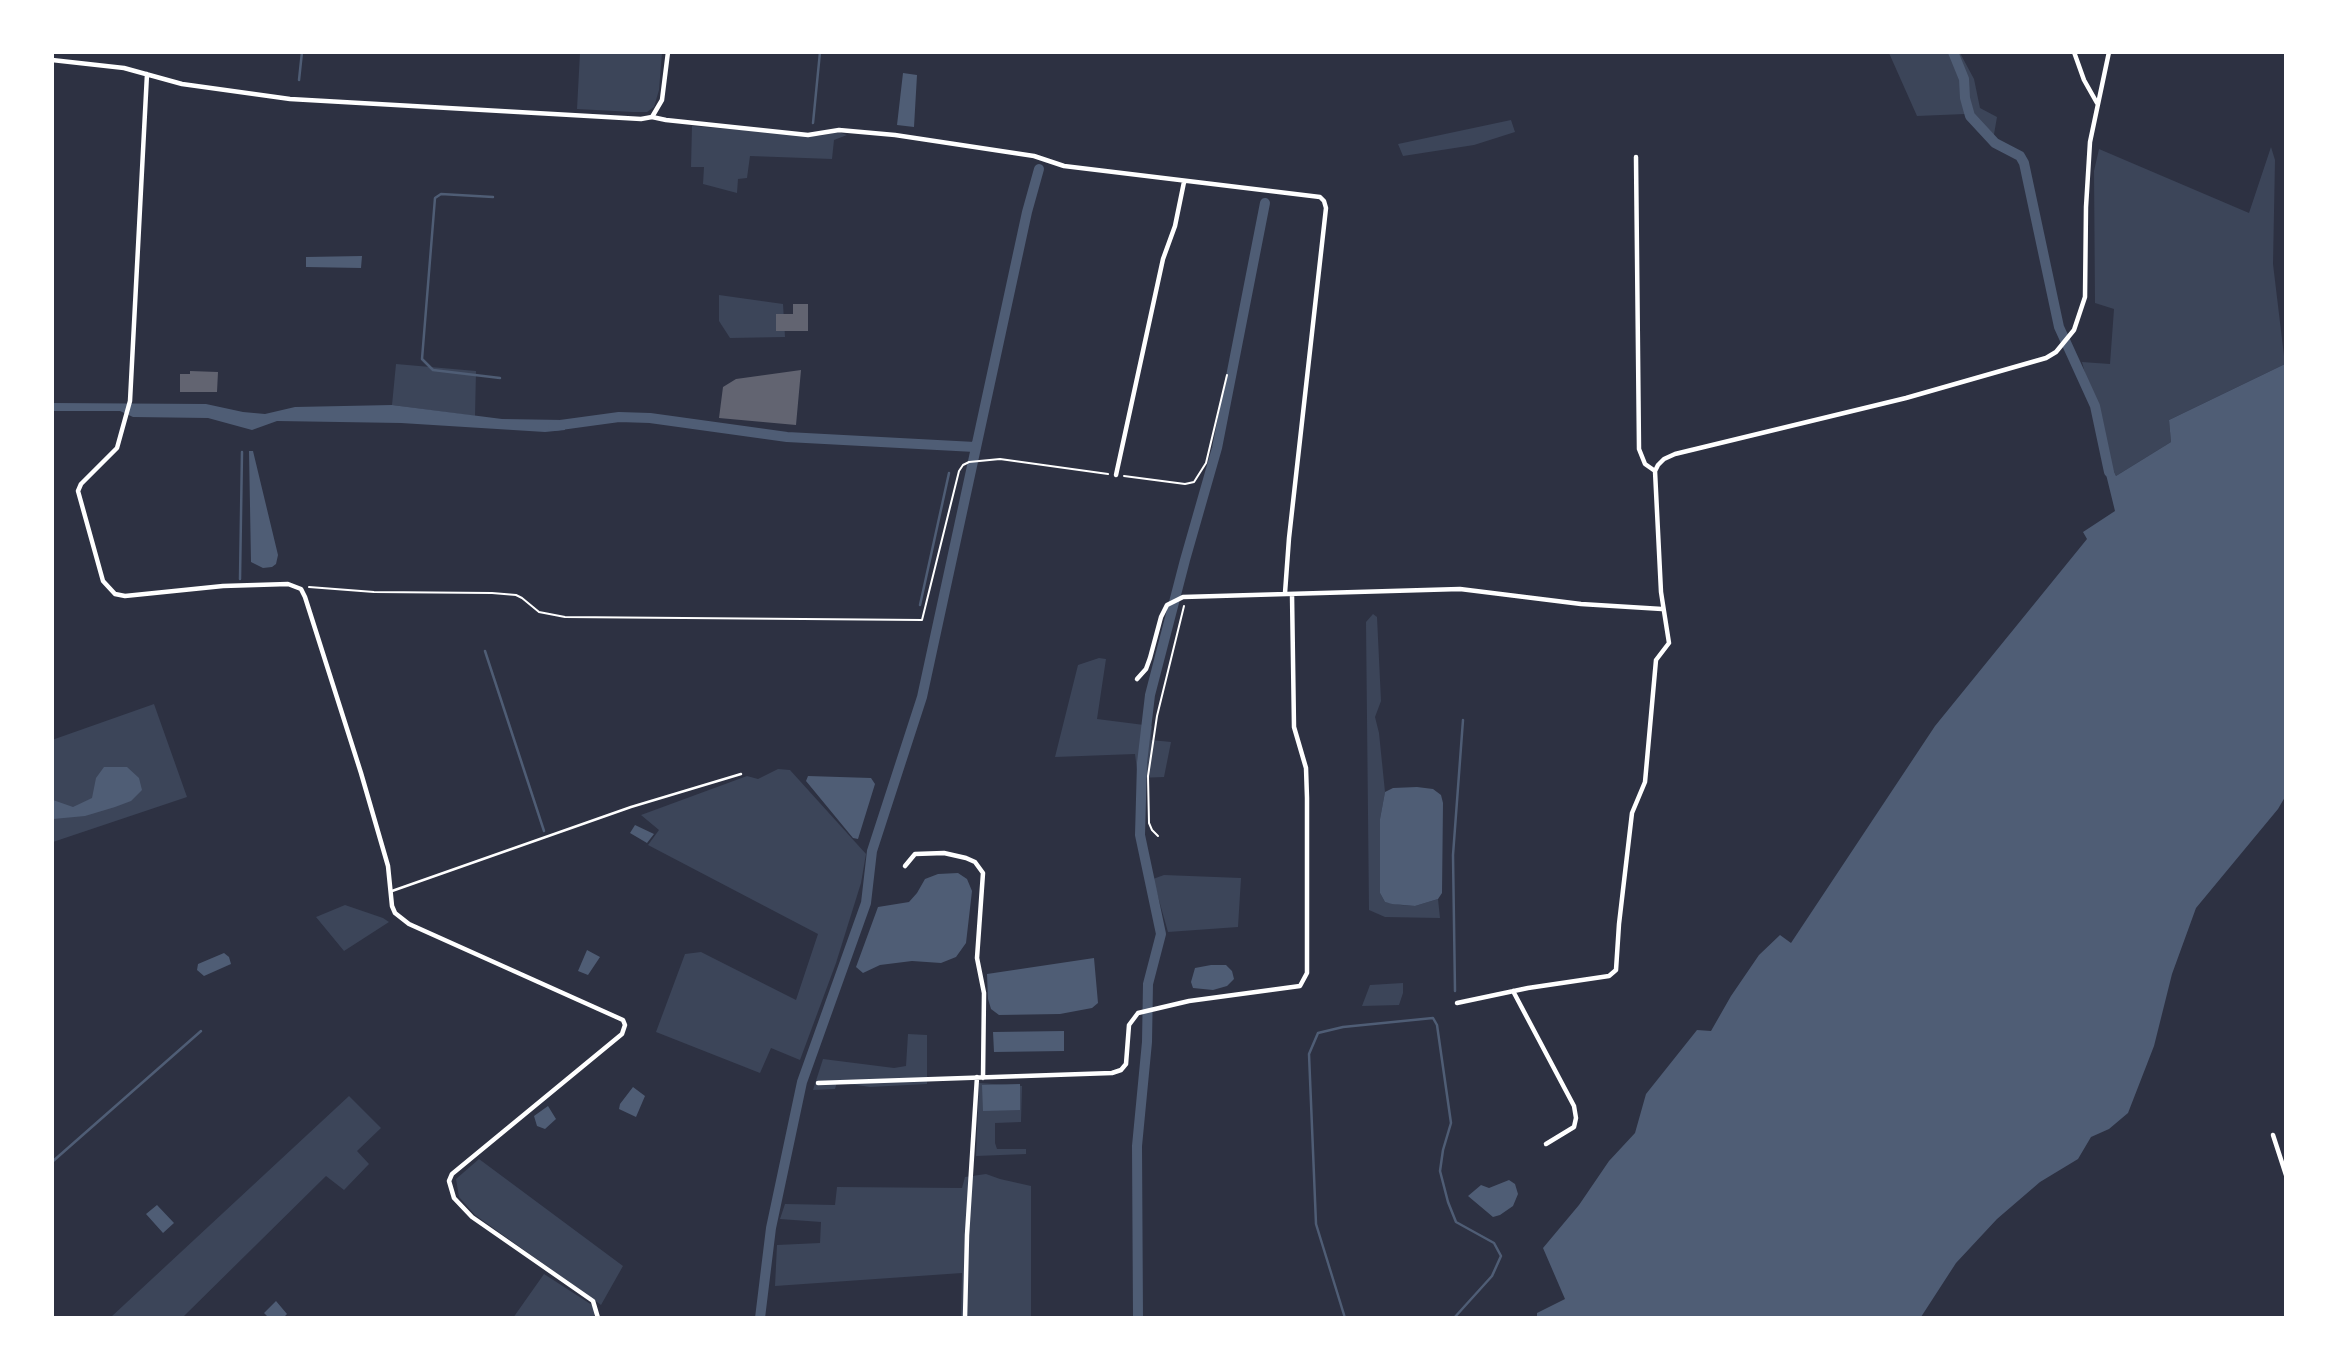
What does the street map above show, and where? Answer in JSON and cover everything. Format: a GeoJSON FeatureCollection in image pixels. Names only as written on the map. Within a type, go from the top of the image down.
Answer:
{"type":"FeatureCollection","features":[{"type":"Feature","properties":{"kind":"street"},"geometry":{"type":"LineString","coordinates":[[652,117],[662,100],[668,52]]}},
{"type":"Feature","properties":{"kind":"street"},"geometry":{"type":"LineString","coordinates":[[2074,52],[2084,80],[2097,104]]}},
{"type":"Feature","properties":{"kind":"street"},"geometry":{"type":"LineString","coordinates":[[1457,1003],[1608,976],[1616,970],[1632,813],[1645,782],[1656,660],[1669,643],[1662,609],[1655,471],[1664,459],[1675,454],[1897,401],[2046,358],[2056,352],[2074,330],[2085,297],[2090,142],[2109,52]]}},
{"type":"Feature","properties":{"kind":"street"},"geometry":{"type":"LineString","coordinates":[[52,60],[124,68],[182,84],[290,99],[629,119],[652,117],[808,135],[839,130],[895,135],[1034,156],[1065,166],[1314,195],[1324,201],[1326,208],[1285,593]]}},
{"type":"Feature","properties":{"kind":"street"},"geometry":{"type":"LineString","coordinates":[[147,74],[130,401],[117,448],[78,491],[103,580],[109,590],[125,596],[223,586],[288,584],[301,589],[388,866],[395,913],[409,924],[623,1020],[625,1025],[622,1034],[452,1174],[449,1181],[454,1198],[472,1217],[593,1301],[598,1318]]}},
{"type":"Feature","properties":{"kind":"street"},"geometry":{"type":"LineString","coordinates":[[1636,157],[1639,449],[1645,464],[1655,471]]}},
{"type":"Feature","properties":{"kind":"street"},"geometry":{"type":"LineString","coordinates":[[1116,475],[1163,259],[1175,226],[1184,181]]}},
{"type":"Feature","properties":{"kind":"street"},"geometry":{"type":"LineString","coordinates":[[1137,679],[1146,669],[1167,605],[1185,597],[1423,588],[1469,589],[1581,604],[1662,609]]}},
{"type":"Feature","properties":{"kind":"street"},"geometry":{"type":"LineString","coordinates":[[818,1083],[1112,1073],[1121,1070],[1126,1064],[1129,1025],[1138,1013],[1163,1006],[1300,986],[1307,973],[1306,768],[1294,727],[1292,594]]}},
{"type":"Feature","properties":{"kind":"street"},"geometry":{"type":"LineString","coordinates":[[905,866],[915,855],[944,853],[975,862],[983,873],[977,958],[984,993],[967,1236],[965,1318]]}},
{"type":"Feature","properties":{"kind":"street"},"geometry":{"type":"LineString","coordinates":[[1513,991],[1574,1106],[1574,1127],[1546,1144]]}},
{"type":"Feature","properties":{"kind":"street"},"geometry":{"type":"LineString","coordinates":[[2273,1135],[2283,1155],[2286,1175]]}},
{"type":"Feature","properties":{"kind":"lane"},"geometry":{"type":"LineString","coordinates":[[392,891],[631,807],[741,774]]}},
{"type":"Feature","properties":{"kind":"path"},"geometry":{"type":"LineString","coordinates":[[301,589],[313,586],[374,592],[504,594],[522,598],[539,612],[565,617],[922,620],[959,471],[970,461],[1000,459],[1185,484],[1194,482],[1206,463],[1227,376]]}},
{"type":"Feature","properties":{"kind":"path"},"geometry":{"type":"LineString","coordinates":[[1158,836],[1149,822],[1148,776],[1157,716],[1185,597]]}},
{"type":"Feature","properties":{"kind":"shaded area"},"geometry":{"type":"Polygon","coordinates":[[[580,53],[662,53],[659,90],[654,107],[647,112],[577,109],[580,53]]]}},
{"type":"Feature","properties":{"kind":"shaded area"},"geometry":{"type":"Polygon","coordinates":[[[1889,53],[1960,53],[1974,79],[1980,108],[1997,117],[1993,140],[1965,114],[1917,116],[1889,53]]]}},
{"type":"Feature","properties":{"kind":"shaded area"},"geometry":{"type":"Polygon","coordinates":[[[903,73],[917,75],[914,127],[897,125],[903,73]]]}},
{"type":"Feature","properties":{"kind":"shaded area"},"geometry":{"type":"Polygon","coordinates":[[[1511,120],[1515,132],[1474,145],[1403,156],[1398,144],[1511,120]]]}},
{"type":"Feature","properties":{"kind":"shaded area"},"geometry":{"type":"Polygon","coordinates":[[[692,126],[819,136],[838,132],[847,135],[834,140],[832,159],[750,156],[747,178],[738,179],[737,193],[703,184],[704,167],[691,167],[692,126]]]}},
{"type":"Feature","properties":{"kind":"shaded area"},"geometry":{"type":"Polygon","coordinates":[[[2271,147],[2275,160],[2273,264],[2285,364],[2169,420],[2171,442],[2116,476],[2108,459],[2082,362],[2110,364],[2114,309],[2095,303],[2094,171],[2099,149],[2249,213],[2271,147]]]}},
{"type":"Feature","properties":{"kind":"shaded area"},"geometry":{"type":"Polygon","coordinates":[[[362,256],[361,268],[306,267],[306,257],[362,256]]]}},
{"type":"Feature","properties":{"kind":"shaded area"},"geometry":{"type":"Polygon","coordinates":[[[719,295],[783,304],[785,337],[730,338],[719,321],[719,295]]]}},
{"type":"Feature","properties":{"kind":"shaded area"},"geometry":{"type":"Polygon","coordinates":[[[396,364],[476,371],[475,416],[392,405],[396,364]]]}},
{"type":"Feature","properties":{"kind":"shaded area"},"geometry":{"type":"Polygon","coordinates":[[[2285,364],[2285,797],[2196,908],[2172,974],[2154,1046],[2128,1113],[2109,1129],[2091,1137],[2078,1159],[2040,1182],[1997,1219],[1956,1263],[1921,1317],[1537,1317],[1537,1313],[1565,1299],[1543,1248],[1579,1205],[1609,1161],[1635,1133],[1646,1094],[1697,1030],[1711,1031],[1759,955],[1780,935],[1791,943],[1935,726],[2087,539],[2083,532],[2115,511],[2103,462],[2108,459],[2116,476],[2171,442],[2169,420],[2285,364]]]}},
{"type":"Feature","properties":{"kind":"shaded area"},"geometry":{"type":"Polygon","coordinates":[[[53,403],[206,404],[265,414],[295,407],[392,405],[502,419],[564,420],[565,430],[545,432],[401,423],[277,421],[252,430],[208,418],[133,417],[120,411],[53,411],[53,403]]]}},
{"type":"Feature","properties":{"kind":"shaded area"},"geometry":{"type":"Polygon","coordinates":[[[249,451],[253,451],[278,555],[276,564],[272,567],[263,568],[251,562],[249,451]]]}},
{"type":"Feature","properties":{"kind":"shaded area"},"geometry":{"type":"Polygon","coordinates":[[[1373,614],[1377,617],[1381,701],[1375,717],[1385,792],[1380,819],[1380,893],[1385,902],[1401,905],[1415,906],[1438,899],[1440,918],[1385,917],[1369,910],[1366,622],[1373,614]]]}},
{"type":"Feature","properties":{"kind":"shaded area"},"geometry":{"type":"Polygon","coordinates":[[[1099,658],[1106,659],[1097,719],[1152,726],[1151,740],[1171,742],[1164,777],[1138,778],[1135,754],[1055,757],[1078,665],[1099,658]]]}},
{"type":"Feature","properties":{"kind":"shaded area"},"geometry":{"type":"Polygon","coordinates":[[[154,704],[187,797],[53,842],[52,740],[154,704]]]}},
{"type":"Feature","properties":{"kind":"shaded area"},"geometry":{"type":"Polygon","coordinates":[[[104,767],[127,767],[139,778],[142,790],[131,801],[115,807],[85,816],[53,819],[53,800],[73,807],[92,798],[96,778],[104,767]]]}},
{"type":"Feature","properties":{"kind":"shaded area"},"geometry":{"type":"Polygon","coordinates":[[[778,769],[790,770],[866,854],[861,883],[836,963],[800,1060],[771,1048],[760,1073],[656,1032],[685,954],[701,952],[796,1000],[818,934],[648,845],[659,830],[641,815],[747,776],[758,779],[778,769]]]}},
{"type":"Feature","properties":{"kind":"shaded area"},"geometry":{"type":"Polygon","coordinates":[[[808,776],[871,778],[875,784],[858,839],[853,838],[806,781],[808,776]]]}},
{"type":"Feature","properties":{"kind":"shaded area"},"geometry":{"type":"Polygon","coordinates":[[[1393,788],[1433,789],[1441,795],[1443,803],[1442,893],[1438,899],[1415,906],[1392,904],[1385,902],[1380,893],[1380,819],[1385,792],[1393,788]]]}},
{"type":"Feature","properties":{"kind":"shaded area"},"geometry":{"type":"Polygon","coordinates":[[[635,825],[654,834],[647,843],[630,833],[635,825]]]}},
{"type":"Feature","properties":{"kind":"shaded area"},"geometry":{"type":"Polygon","coordinates":[[[958,873],[967,879],[972,891],[966,943],[956,957],[941,963],[912,961],[880,965],[863,973],[856,967],[878,907],[909,902],[925,879],[938,874],[958,873]]]}},
{"type":"Feature","properties":{"kind":"shaded area"},"geometry":{"type":"Polygon","coordinates":[[[1164,875],[1241,878],[1238,927],[1168,932],[1153,879],[1164,875]]]}},
{"type":"Feature","properties":{"kind":"shaded area"},"geometry":{"type":"Polygon","coordinates":[[[345,905],[389,922],[344,951],[316,917],[345,905]]]}},
{"type":"Feature","properties":{"kind":"shaded area"},"geometry":{"type":"Polygon","coordinates":[[[587,950],[600,957],[588,975],[578,971],[587,950]]]}},
{"type":"Feature","properties":{"kind":"shaded area"},"geometry":{"type":"Polygon","coordinates":[[[224,953],[231,964],[204,976],[197,970],[198,964],[224,953]]]}},
{"type":"Feature","properties":{"kind":"shaded area"},"geometry":{"type":"Polygon","coordinates":[[[1094,958],[1098,1003],[1092,1008],[1060,1014],[999,1015],[991,1009],[987,974],[1094,958]]]}},
{"type":"Feature","properties":{"kind":"shaded area"},"geometry":{"type":"Polygon","coordinates":[[[1226,965],[1232,971],[1234,979],[1227,986],[1213,990],[1193,988],[1191,982],[1195,968],[1226,965]]]}},
{"type":"Feature","properties":{"kind":"shaded area"},"geometry":{"type":"Polygon","coordinates":[[[1403,983],[1399,1005],[1362,1006],[1370,985],[1403,983]]]}},
{"type":"Feature","properties":{"kind":"shaded area"},"geometry":{"type":"Polygon","coordinates":[[[1064,1031],[1064,1051],[994,1052],[993,1032],[1064,1031]]]}},
{"type":"Feature","properties":{"kind":"shaded area"},"geometry":{"type":"Polygon","coordinates":[[[908,1034],[927,1035],[927,1084],[870,1087],[837,1082],[835,1089],[813,1090],[823,1059],[894,1068],[906,1066],[908,1034]]]}},
{"type":"Feature","properties":{"kind":"shaded area"},"geometry":{"type":"Polygon","coordinates":[[[979,1083],[1022,1086],[1021,1122],[995,1123],[995,1143],[997,1149],[1026,1149],[1026,1154],[976,1156],[979,1083]]]}},
{"type":"Feature","properties":{"kind":"shaded area"},"geometry":{"type":"Polygon","coordinates":[[[1020,1084],[1020,1110],[983,1111],[982,1085],[1020,1084]]]}},
{"type":"Feature","properties":{"kind":"shaded area"},"geometry":{"type":"Polygon","coordinates":[[[633,1087],[645,1096],[636,1117],[619,1109],[633,1087]]]}},
{"type":"Feature","properties":{"kind":"shaded area"},"geometry":{"type":"Polygon","coordinates":[[[349,1096],[381,1128],[357,1151],[369,1164],[344,1190],[326,1176],[183,1317],[111,1317],[349,1096]]]}},
{"type":"Feature","properties":{"kind":"shaded area"},"geometry":{"type":"Polygon","coordinates":[[[548,1106],[556,1119],[545,1129],[537,1126],[534,1116],[548,1106]]]}},
{"type":"Feature","properties":{"kind":"shaded area"},"geometry":{"type":"Polygon","coordinates":[[[479,1159],[623,1266],[601,1305],[475,1215],[459,1197],[456,1179],[479,1159]]]}},
{"type":"Feature","properties":{"kind":"shaded area"},"geometry":{"type":"Polygon","coordinates":[[[986,1174],[1031,1186],[1031,1317],[961,1317],[962,1273],[775,1286],[777,1245],[820,1243],[821,1222],[780,1219],[785,1204],[835,1205],[837,1187],[962,1188],[965,1177],[986,1174]]]}},
{"type":"Feature","properties":{"kind":"shaded area"},"geometry":{"type":"Polygon","coordinates":[[[1509,1180],[1515,1184],[1518,1194],[1513,1206],[1500,1215],[1493,1217],[1468,1196],[1481,1185],[1489,1188],[1509,1180]]]}},
{"type":"Feature","properties":{"kind":"shaded area"},"geometry":{"type":"Polygon","coordinates":[[[157,1205],[174,1223],[163,1233],[146,1214],[157,1205]]]}},
{"type":"Feature","properties":{"kind":"shaded area"},"geometry":{"type":"Polygon","coordinates":[[[544,1274],[592,1305],[595,1313],[593,1318],[513,1318],[544,1274]]]}},
{"type":"Feature","properties":{"kind":"shaded area"},"geometry":{"type":"Polygon","coordinates":[[[276,1301],[287,1314],[284,1317],[268,1317],[264,1313],[276,1301]]]}},
{"type":"Feature","properties":{"kind":"building"},"geometry":{"type":"Polygon","coordinates":[[[793,304],[808,304],[808,331],[776,331],[776,314],[793,314],[793,304]]]}},
{"type":"Feature","properties":{"kind":"building"},"geometry":{"type":"Polygon","coordinates":[[[801,370],[796,425],[719,418],[723,387],[736,379],[801,370]]]}},
{"type":"Feature","properties":{"kind":"building"},"geometry":{"type":"Polygon","coordinates":[[[190,371],[218,372],[217,392],[180,392],[180,374],[190,374],[190,371]]]}},
{"type":"Feature","properties":{"kind":"waterway"},"geometry":{"type":"LineString","coordinates":[[299,80],[302,52]]}},
{"type":"Feature","properties":{"kind":"waterway"},"geometry":{"type":"LineString","coordinates":[[813,123],[820,52]]}},
{"type":"Feature","properties":{"kind":"waterway"},"geometry":{"type":"LineString","coordinates":[[1953,52],[1964,79],[1970,116],[1995,143],[2020,156],[2024,163],[2059,327],[2095,406],[2109,472]]}},
{"type":"Feature","properties":{"kind":"waterway"},"geometry":{"type":"LineString","coordinates":[[760,1318],[771,1228],[802,1082],[866,903],[872,851],[922,697],[1027,212],[1039,169]]}},
{"type":"Feature","properties":{"kind":"waterway"},"geometry":{"type":"LineString","coordinates":[[493,197],[441,194],[435,198],[422,359],[433,370],[500,378]]}},
{"type":"Feature","properties":{"kind":"waterway"},"geometry":{"type":"LineString","coordinates":[[1138,1318],[1137,1146],[1147,1042],[1148,984],[1161,934],[1140,835],[1142,763],[1150,695],[1217,448],[1265,203]]}},
{"type":"Feature","properties":{"kind":"waterway"},"geometry":{"type":"LineString","coordinates":[[553,426],[619,417],[650,418],[787,437],[975,447]]}},
{"type":"Feature","properties":{"kind":"waterway"},"geometry":{"type":"LineString","coordinates":[[240,579],[242,452]]}},
{"type":"Feature","properties":{"kind":"waterway"},"geometry":{"type":"LineString","coordinates":[[920,605],[949,473]]}},
{"type":"Feature","properties":{"kind":"waterway"},"geometry":{"type":"LineString","coordinates":[[485,651],[544,831]]}},
{"type":"Feature","properties":{"kind":"waterway"},"geometry":{"type":"LineString","coordinates":[[1455,991],[1453,855],[1463,720]]}},
{"type":"Feature","properties":{"kind":"waterway"},"geometry":{"type":"LineString","coordinates":[[1345,1318],[1316,1224],[1309,1054],[1318,1033],[1343,1027],[1433,1018],[1437,1025],[1451,1123],[1440,1171],[1448,1202],[1456,1222],[1494,1243],[1501,1256],[1492,1276],[1454,1318]]}},
{"type":"Feature","properties":{"kind":"waterway"},"geometry":{"type":"LineString","coordinates":[[52,1162],[201,1031]]}}]}
